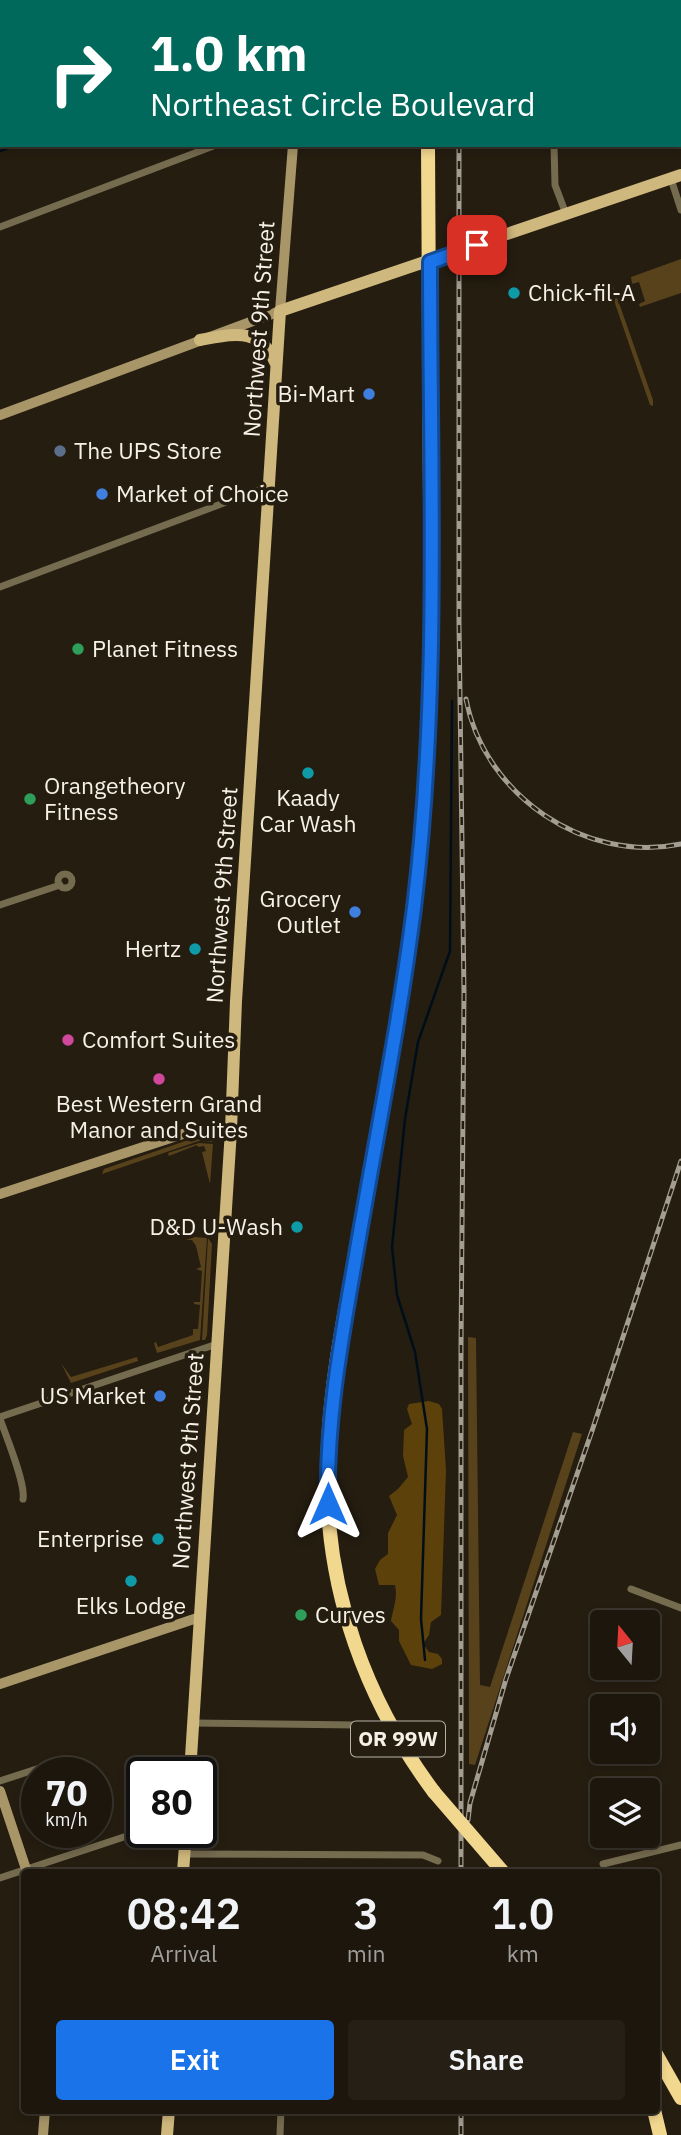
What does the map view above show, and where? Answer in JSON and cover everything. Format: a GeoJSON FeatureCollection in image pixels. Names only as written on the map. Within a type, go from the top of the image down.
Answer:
{"type":"FeatureCollection","features":[{"type":"Feature","properties":{"kind":"highway","name":"OR 99W"},"geometry":{"type":"LineString","coordinates":[[428,147],[430,676],[421,846],[405,967],[338,1359],[327,1475],[334,1559],[356,1651],[390,1726],[414,1765],[500,1869]]}},
{"type":"Feature","properties":{"kind":"highway"},"geometry":{"type":"LineString","coordinates":[[660,2060],[681,2098]]}},
{"type":"Feature","properties":{"kind":"highway"},"geometry":{"type":"LineString","coordinates":[[654,2114],[660,2135]]}},
{"type":"Feature","properties":{"kind":"main road","name":"Northwest 9th Street"},"geometry":{"type":"LineString","coordinates":[[191,1757],[231,1130],[236,1001],[292,147]]}},
{"type":"Feature","properties":{"kind":"main road"},"geometry":{"type":"LineString","coordinates":[[0,415],[280,310],[430,262],[676,177]]}},
{"type":"Feature","properties":{"kind":"main road"},"geometry":{"type":"LineString","coordinates":[[200,340],[235,334],[257,338],[265,345],[277,366]]}},
{"type":"Feature","properties":{"kind":"main road"},"geometry":{"type":"LineString","coordinates":[[0,1194],[192,1131],[231,1130]]}},
{"type":"Feature","properties":{"kind":"main road"},"geometry":{"type":"LineString","coordinates":[[0,1684],[200,1617]]}},
{"type":"Feature","properties":{"kind":"main road"},"geometry":{"type":"LineString","coordinates":[[0,1791],[25,1869]]}},
{"type":"Feature","properties":{"kind":"main road"},"geometry":{"type":"LineString","coordinates":[[183,1869],[185,1848]]}},
{"type":"Feature","properties":{"kind":"main road"},"geometry":{"type":"LineString","coordinates":[[43,2135],[45,2114]]}},
{"type":"Feature","properties":{"kind":"main road"},"geometry":{"type":"LineString","coordinates":[[167,2135],[169,2114]]}},
{"type":"Feature","properties":{"kind":"street"},"geometry":{"type":"LineString","coordinates":[[0,227],[211,147]]}},
{"type":"Feature","properties":{"kind":"street"},"geometry":{"type":"LineString","coordinates":[[554,147],[555,185],[566,214]]}},
{"type":"Feature","properties":{"kind":"street"},"geometry":{"type":"LineString","coordinates":[[676,177],[681,210]]}},
{"type":"Feature","properties":{"kind":"street"},"geometry":{"type":"LineString","coordinates":[[0,587],[269,486]]}},
{"type":"Feature","properties":{"kind":"street"},"geometry":{"type":"LineString","coordinates":[[0,905],[60,885]]}},
{"type":"Feature","properties":{"kind":"street"},"geometry":{"type":"LineString","coordinates":[[23,1499],[24,1494],[0,1418],[217,1344]]}},
{"type":"Feature","properties":{"kind":"street"},"geometry":{"type":"LineString","coordinates":[[631,1589],[681,1608]]}},
{"type":"Feature","properties":{"kind":"street"},"geometry":{"type":"LineString","coordinates":[[193,1723],[356,1726]]}},
{"type":"Feature","properties":{"kind":"street"},"geometry":{"type":"LineString","coordinates":[[0,1781],[21,1774]]}},
{"type":"Feature","properties":{"kind":"street"},"geometry":{"type":"LineString","coordinates":[[32,1869],[126,1836]]}},
{"type":"Feature","properties":{"kind":"street"},"geometry":{"type":"LineString","coordinates":[[603,1864],[681,1845]]}},
{"type":"Feature","properties":{"kind":"street"},"geometry":{"type":"LineString","coordinates":[[185,1854],[423,1855],[438,1861]]}},
{"type":"Feature","properties":{"kind":"street"},"geometry":{"type":"LineString","coordinates":[[0,1878],[21,1872]]}},
{"type":"Feature","properties":{"kind":"street"},"geometry":{"type":"LineString","coordinates":[[280,2135],[281,2114]]}},
{"type":"Feature","properties":{"kind":"shaded area"},"geometry":{"type":"Polygon","coordinates":[[[681,259],[681,293],[640,307],[639,304],[645,301],[639,282],[632,284],[631,277],[681,259]]]}},
{"type":"Feature","properties":{"kind":"shaded area"},"geometry":{"type":"Polygon","coordinates":[[[612,283],[653,406],[650,405],[609,286],[612,283]]]}},
{"type":"Feature","properties":{"kind":"shaded area"},"geometry":{"type":"Polygon","coordinates":[[[197,1137],[213,1137],[213,1142],[199,1141],[102,1174],[104,1169],[197,1137]]]}},
{"type":"Feature","properties":{"kind":"shaded area"},"geometry":{"type":"Polygon","coordinates":[[[199,1143],[213,1144],[210,1184],[202,1152],[206,1151],[204,1146],[197,1145],[169,1156],[168,1153],[199,1143]]]}},
{"type":"Feature","properties":{"kind":"shaded area"},"geometry":{"type":"Polygon","coordinates":[[[195,1237],[207,1238],[200,1340],[157,1353],[154,1343],[156,1342],[158,1347],[193,1335],[193,1329],[198,1329],[200,1305],[194,1302],[200,1302],[202,1271],[196,1269],[201,1267],[196,1246],[192,1240],[186,1240],[195,1237]]]}},
{"type":"Feature","properties":{"kind":"shaded area"},"geometry":{"type":"Polygon","coordinates":[[[208,1238],[212,1244],[207,1335],[205,1340],[202,1340],[208,1238]]]}},
{"type":"Feature","properties":{"kind":"shaded area"},"geometry":{"type":"Polygon","coordinates":[[[468,1337],[476,1338],[480,1685],[490,1687],[573,1432],[582,1434],[475,1765],[469,1764],[468,1337]]]}},
{"type":"Feature","properties":{"kind":"shaded area"},"geometry":{"type":"Polygon","coordinates":[[[137,1357],[138,1361],[71,1383],[61,1363],[71,1377],[137,1357]]]}},
{"type":"Feature","properties":{"kind":"shaded area"},"geometry":{"type":"Polygon","coordinates":[[[429,1401],[439,1404],[442,1409],[446,1470],[441,1615],[431,1622],[429,1635],[423,1644],[429,1652],[438,1654],[442,1659],[442,1664],[432,1669],[411,1665],[399,1641],[399,1630],[391,1621],[396,1599],[395,1585],[379,1585],[375,1569],[380,1560],[388,1554],[388,1533],[397,1515],[389,1496],[408,1477],[403,1456],[404,1430],[412,1424],[407,1409],[409,1404],[429,1401]]]}},
{"type":"Feature","properties":{"kind":"waterway"},"geometry":{"type":"LineString","coordinates":[[0,151],[11,147]]}},
{"type":"Feature","properties":{"kind":"waterway"},"geometry":{"type":"LineString","coordinates":[[425,1660],[421,1619],[427,1429],[415,1352],[397,1295],[392,1247],[405,1119],[418,1042],[450,951],[452,701]]}},
{"type":"Feature","properties":{"kind":"railway"},"geometry":{"type":"LineString","coordinates":[[459,147],[459,622],[464,993],[461,1869]]}},
{"type":"Feature","properties":{"kind":"railway"},"geometry":{"type":"LineString","coordinates":[[466,699],[476,734],[494,765],[517,792],[544,815],[576,832],[609,843],[645,847],[681,844]]}},
{"type":"Feature","properties":{"kind":"railway"},"geometry":{"type":"LineString","coordinates":[[468,1820],[470,1803],[506,1679],[681,1161]]}},
{"type":"Feature","properties":{"kind":"railway"},"geometry":{"type":"LineString","coordinates":[[461,2114],[461,2135]]}},
{"type":"Feature","properties":{"kind":"place","name":"Chick-fil-A"},"geometry":{"type":"Point","coordinates":[514,293]}},
{"type":"Feature","properties":{"kind":"place","name":"Bi-Mart"},"geometry":{"type":"Point","coordinates":[369,394]}},
{"type":"Feature","properties":{"kind":"place","name":"The UPS Store"},"geometry":{"type":"Point","coordinates":[60,451]}},
{"type":"Feature","properties":{"kind":"place","name":"Market of Choice"},"geometry":{"type":"Point","coordinates":[102,494]}},
{"type":"Feature","properties":{"kind":"place","name":"Planet Fitness"},"geometry":{"type":"Point","coordinates":[78,649]}},
{"type":"Feature","properties":{"kind":"place","name":"Kaady Car Wash"},"geometry":{"type":"Point","coordinates":[308,773]}},
{"type":"Feature","properties":{"kind":"place","name":"Orangetheory Fitness"},"geometry":{"type":"Point","coordinates":[30,799]}},
{"type":"Feature","properties":{"kind":"place","name":"Grocery Outlet"},"geometry":{"type":"Point","coordinates":[355,912]}},
{"type":"Feature","properties":{"kind":"place","name":"Hertz"},"geometry":{"type":"Point","coordinates":[195,949]}},
{"type":"Feature","properties":{"kind":"place","name":"Comfort Suites"},"geometry":{"type":"Point","coordinates":[68,1040]}},
{"type":"Feature","properties":{"kind":"place","name":"Best Western Grand Manor and Suites"},"geometry":{"type":"Point","coordinates":[159,1079]}},
{"type":"Feature","properties":{"kind":"place","name":"D&D U-Wash"},"geometry":{"type":"Point","coordinates":[297,1227]}},
{"type":"Feature","properties":{"kind":"place","name":"US Market"},"geometry":{"type":"Point","coordinates":[160,1396]}},
{"type":"Feature","properties":{"kind":"place","name":"Enterprise"},"geometry":{"type":"Point","coordinates":[158,1539]}},
{"type":"Feature","properties":{"kind":"place","name":"Elks Lodge"},"geometry":{"type":"Point","coordinates":[131,1581]}},
{"type":"Feature","properties":{"kind":"place","name":"Curves"},"geometry":{"type":"Point","coordinates":[301,1615]}},
{"type":"Feature","properties":{"kind":"route"},"geometry":{"type":"LineString","coordinates":[[328,1504],[327,1475],[332,1401],[405,967],[421,846],[430,676],[430,262],[477,245]]}}]}
